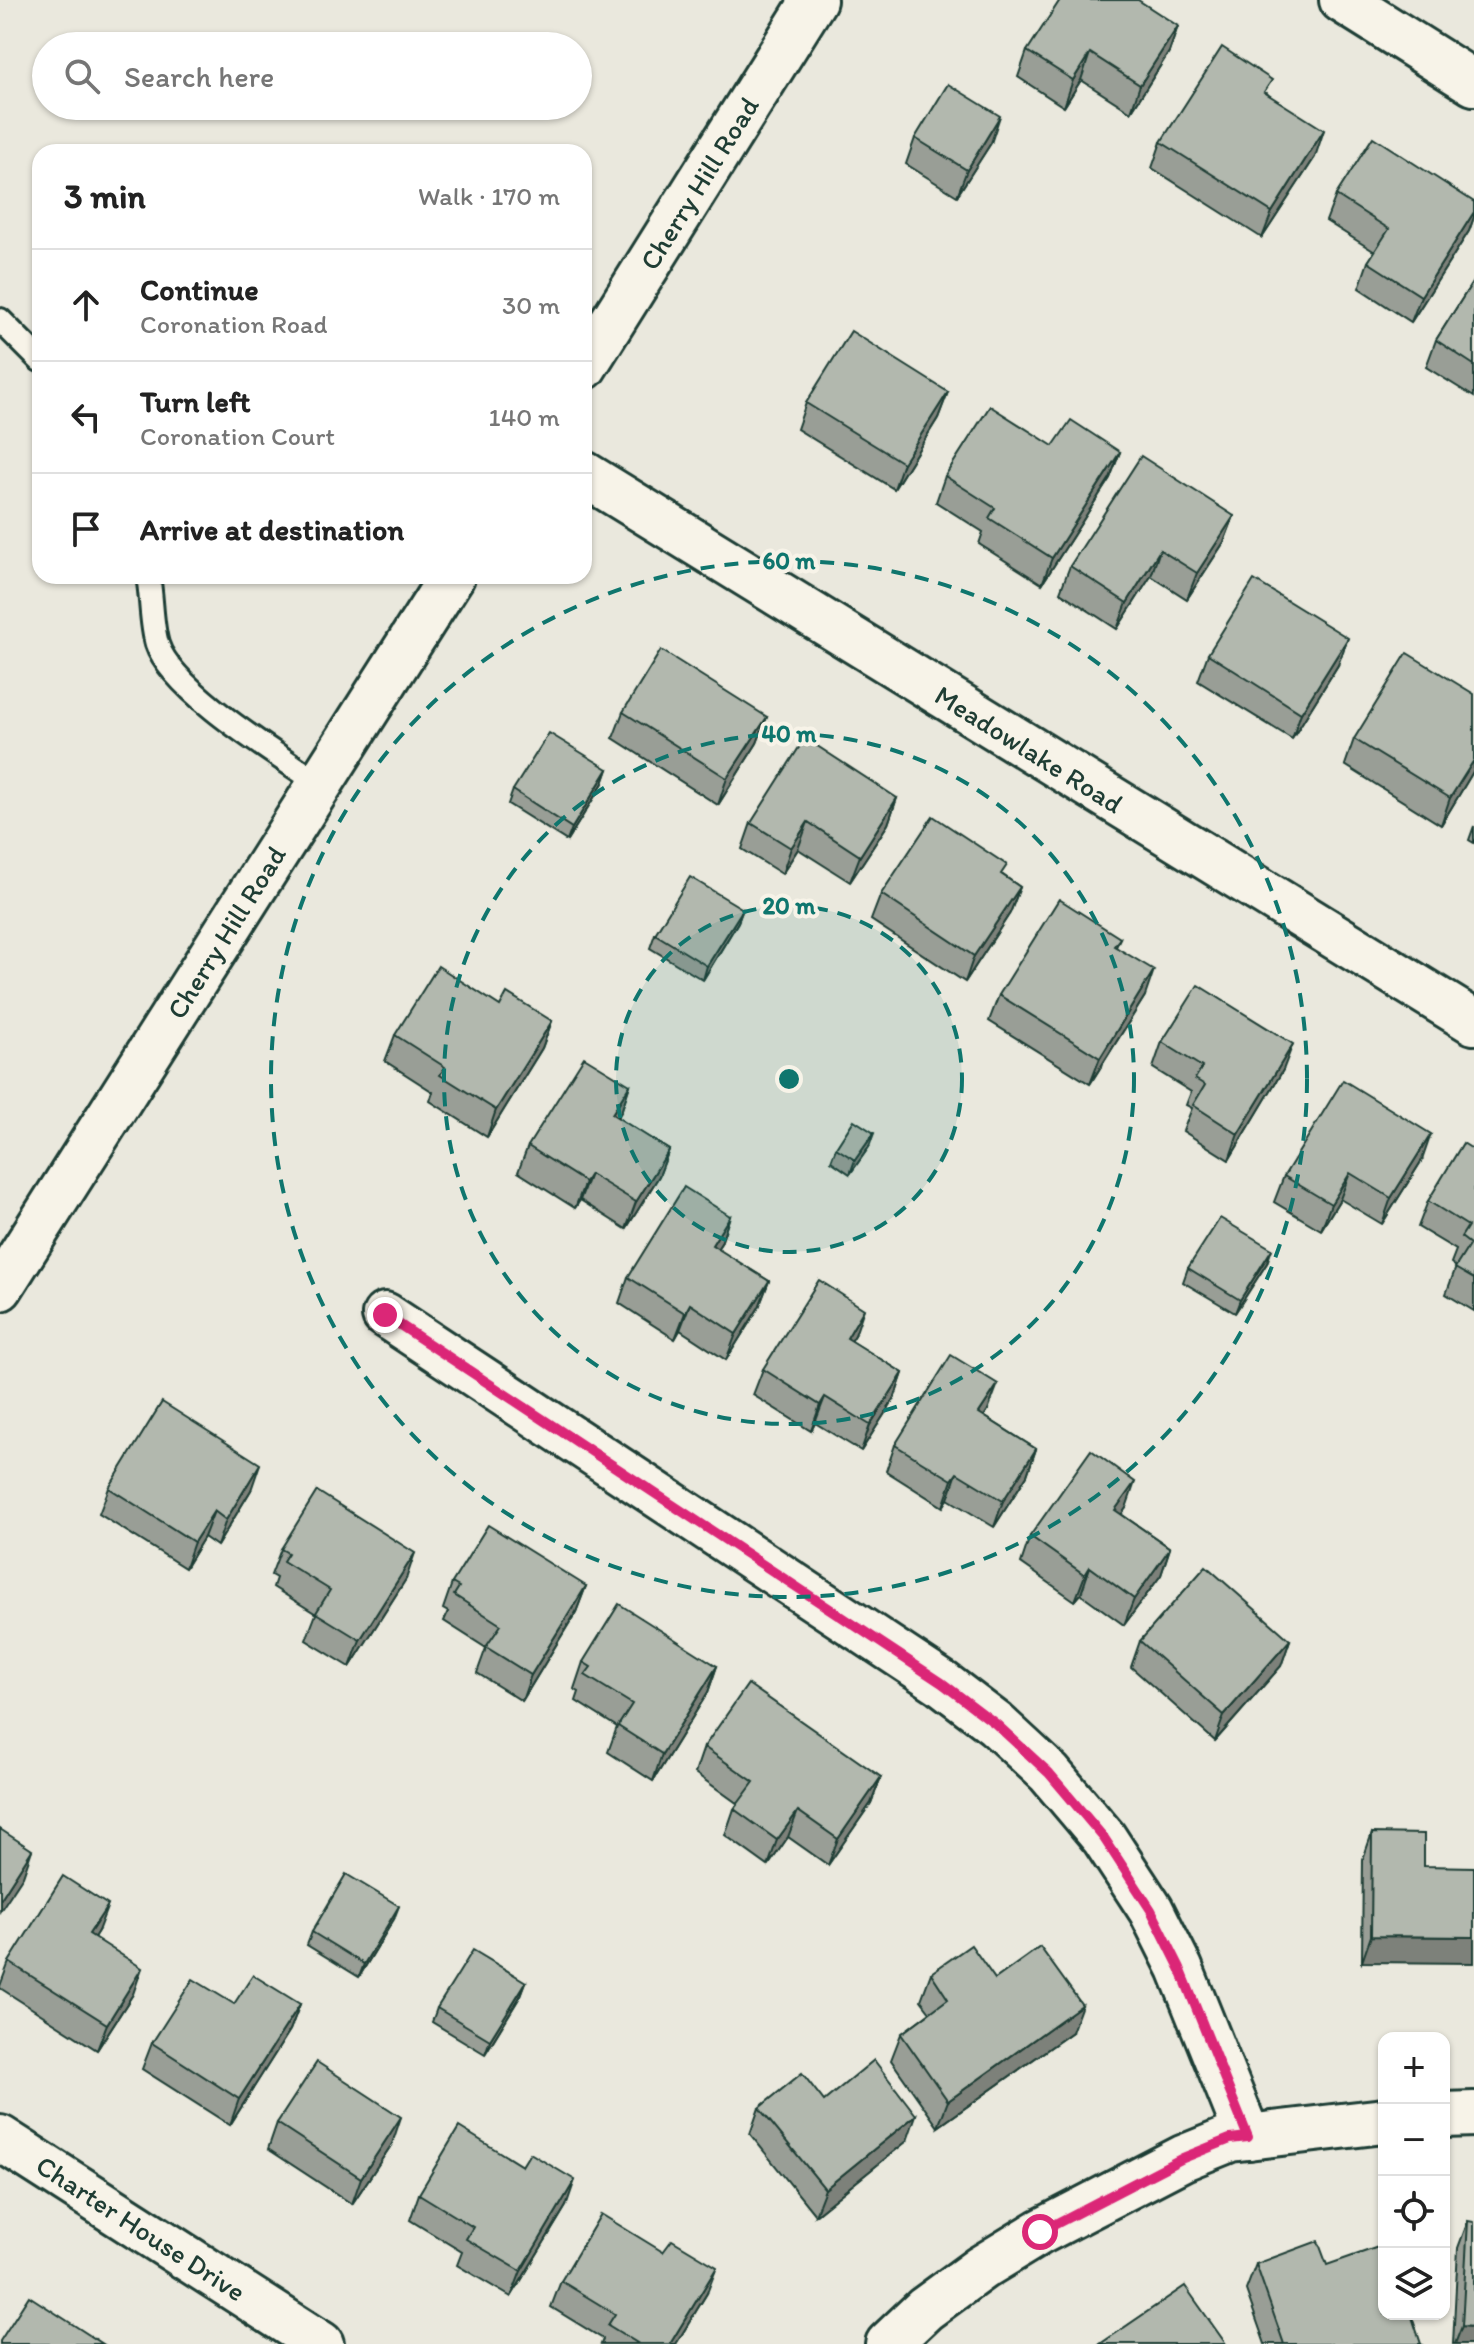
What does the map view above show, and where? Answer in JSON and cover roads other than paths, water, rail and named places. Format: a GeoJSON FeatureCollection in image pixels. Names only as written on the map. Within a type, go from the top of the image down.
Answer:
{"type":"FeatureCollection","features":[{"type":"Feature","properties":{"kind":"street","name":"Cherry Hill Road"},"geometry":{"type":"LineString","coordinates":[[592,354],[814,0]]}},
{"type":"Feature","properties":{"kind":"street"},"geometry":{"type":"LineString","coordinates":[[1342,0],[1474,83]]}},
{"type":"Feature","properties":{"kind":"street","name":"Meadowlake Road"},"geometry":{"type":"LineString","coordinates":[[592,479],[1474,1022]]}},
{"type":"Feature","properties":{"kind":"street","name":"Cherry Hill Road"},"geometry":{"type":"LineString","coordinates":[[0,1288],[447,584]]}},
{"type":"Feature","properties":{"kind":"street"},"geometry":{"type":"LineString","coordinates":[[385,1315],[942,1683],[996,1724],[1049,1773],[1104,1838],[1151,1910],[1180,1968],[1248,2137]]}},
{"type":"Feature","properties":{"kind":"street"},"geometry":{"type":"LineString","coordinates":[[1450,2115],[1474,2114]]}},
{"type":"Feature","properties":{"kind":"street"},"geometry":{"type":"LineString","coordinates":[[888,2344],[925,2309],[981,2268],[1040,2232],[1183,2158],[1230,2139],[1378,2122]]}},
{"type":"Feature","properties":{"kind":"street","name":"Charter House Drive"},"geometry":{"type":"LineString","coordinates":[[0,2138],[321,2344]]}},
{"type":"Feature","properties":{"kind":"lane"},"geometry":{"type":"LineString","coordinates":[[0,320],[32,352]]}},
{"type":"Feature","properties":{"kind":"lane"},"geometry":{"type":"LineString","coordinates":[[149,584],[157,645],[174,671],[210,707],[320,784]]}}]}
